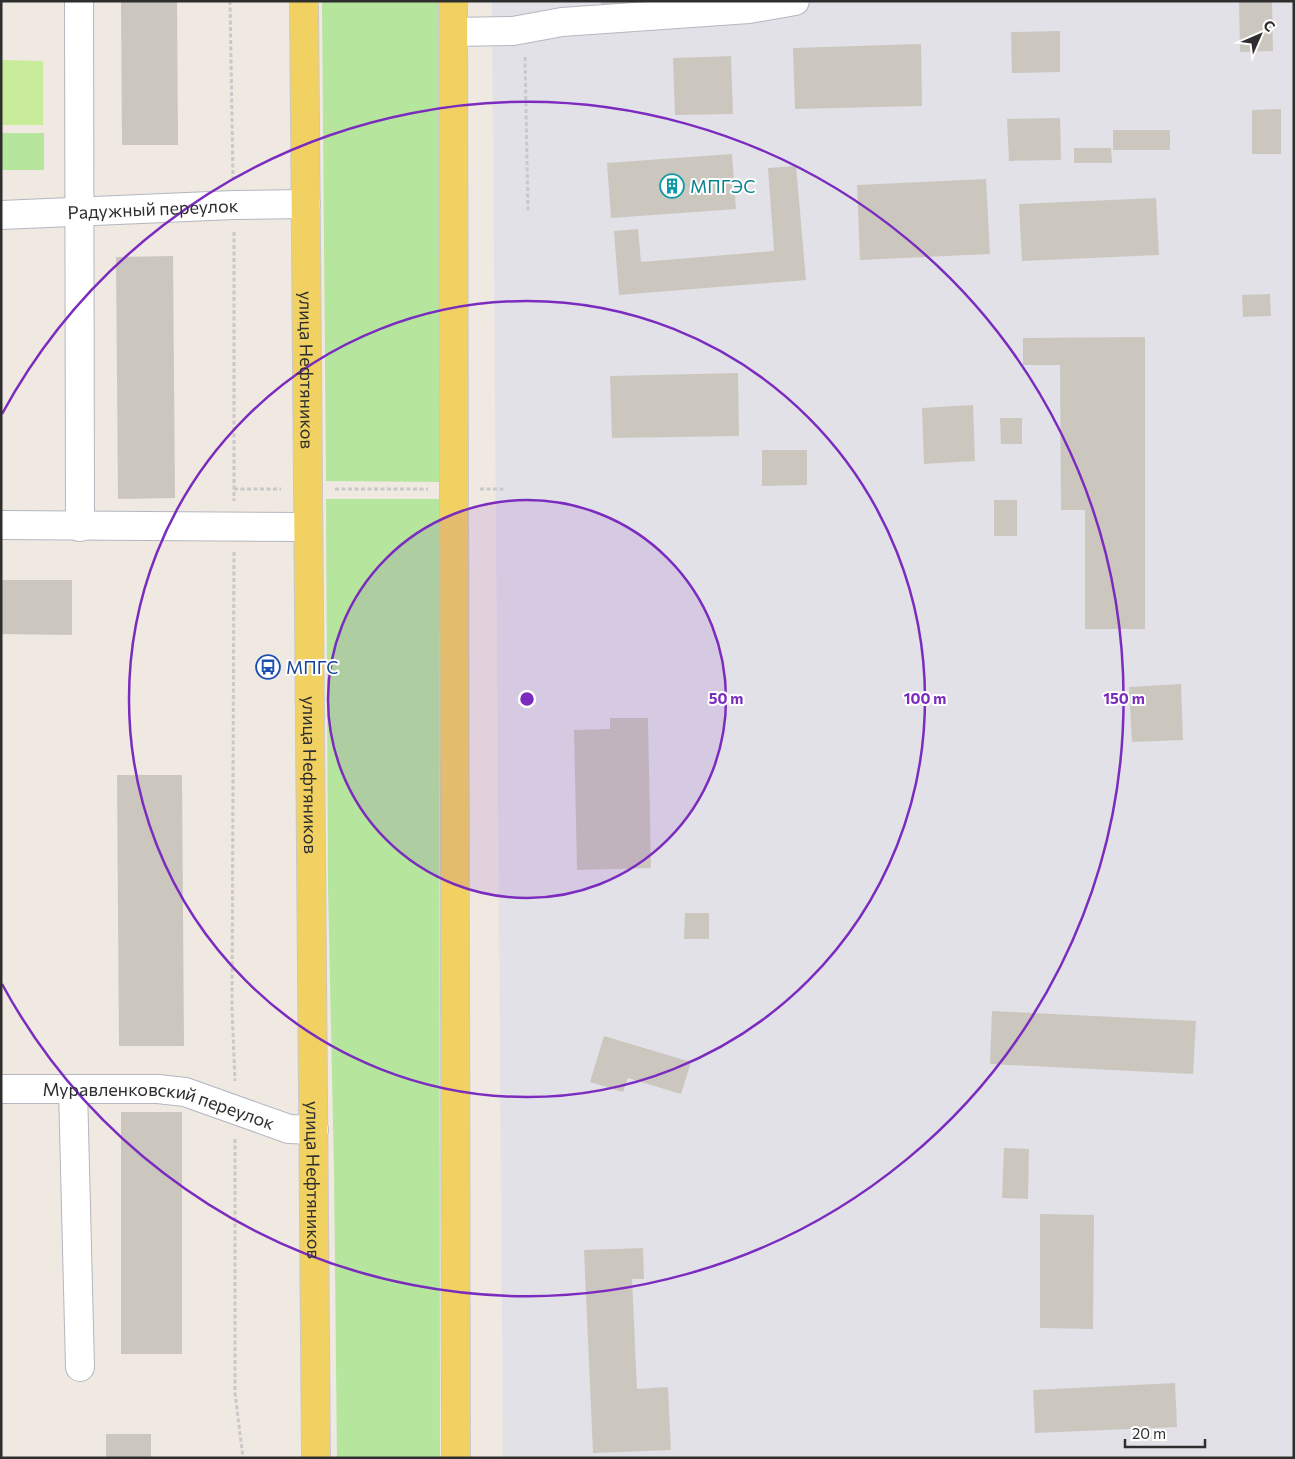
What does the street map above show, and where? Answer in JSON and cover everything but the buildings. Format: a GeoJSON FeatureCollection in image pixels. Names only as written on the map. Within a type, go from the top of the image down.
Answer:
{"type":"FeatureCollection","features":[{"type":"Feature","properties":{"kind":"main road","name":"улица Нефтяников"},"geometry":{"type":"LineString","coordinates":[[304,1],[316,1458]]}},
{"type":"Feature","properties":{"kind":"main road"},"geometry":{"type":"LineString","coordinates":[[453,1],[456,1458]]}},
{"type":"Feature","properties":{"kind":"street"},"geometry":{"type":"LineString","coordinates":[[78,1],[80,526]]}},
{"type":"Feature","properties":{"kind":"street"},"geometry":{"type":"LineString","coordinates":[[453,32],[517,30],[562,22],[749,9],[795,1]]}},
{"type":"Feature","properties":{"kind":"street","name":"Радужный переулок"},"geometry":{"type":"LineString","coordinates":[[1,214],[80,213],[306,204]]}},
{"type":"Feature","properties":{"kind":"street"},"geometry":{"type":"LineString","coordinates":[[1,525],[307,527]]}},
{"type":"Feature","properties":{"kind":"street","name":"Муравленковский переулок"},"geometry":{"type":"LineString","coordinates":[[1,1089],[158,1089],[185,1092],[289,1129],[314,1130]]}},
{"type":"Feature","properties":{"kind":"street"},"geometry":{"type":"LineString","coordinates":[[74,1089],[80,1367]]}},
{"type":"Feature","properties":{"kind":"path"},"geometry":{"type":"LineString","coordinates":[[230,1],[234,206],[232,1009],[235,1110],[235,1393],[243,1458]]}},
{"type":"Feature","properties":{"kind":"path"},"geometry":{"type":"LineString","coordinates":[[517,30],[524,52],[528,210]]}},
{"type":"Feature","properties":{"kind":"path"},"geometry":{"type":"LineString","coordinates":[[234,489],[504,489]]}},
{"type":"Feature","properties":{"kind":"shaded area"},"geometry":{"type":"Polygon","coordinates":[[[492,1],[1294,1],[1294,1458],[503,1458],[492,1]]]}},
{"type":"Feature","properties":{"kind":"green space"},"geometry":{"type":"Polygon","coordinates":[[[322,1],[439,1],[439,482],[326,481],[322,1]]]}},
{"type":"Feature","properties":{"kind":"green space"},"geometry":{"type":"Polygon","coordinates":[[[1,60],[43,61],[43,125],[1,125],[1,60]]]}},
{"type":"Feature","properties":{"kind":"green space"},"geometry":{"type":"Polygon","coordinates":[[[1,133],[44,133],[44,170],[1,170],[1,133]]]}},
{"type":"Feature","properties":{"kind":"green space"},"geometry":{"type":"Polygon","coordinates":[[[326,499],[439,499],[440,1458],[337,1458],[334,1172],[328,887],[326,499]]]}},
{"type":"Feature","properties":{"kind":"place","name":"МПГЭС"},"geometry":{"type":"Point","coordinates":[672,186]}},
{"type":"Feature","properties":{"kind":"place","name":"МПГС"},"geometry":{"type":"Point","coordinates":[268,667]}}]}
